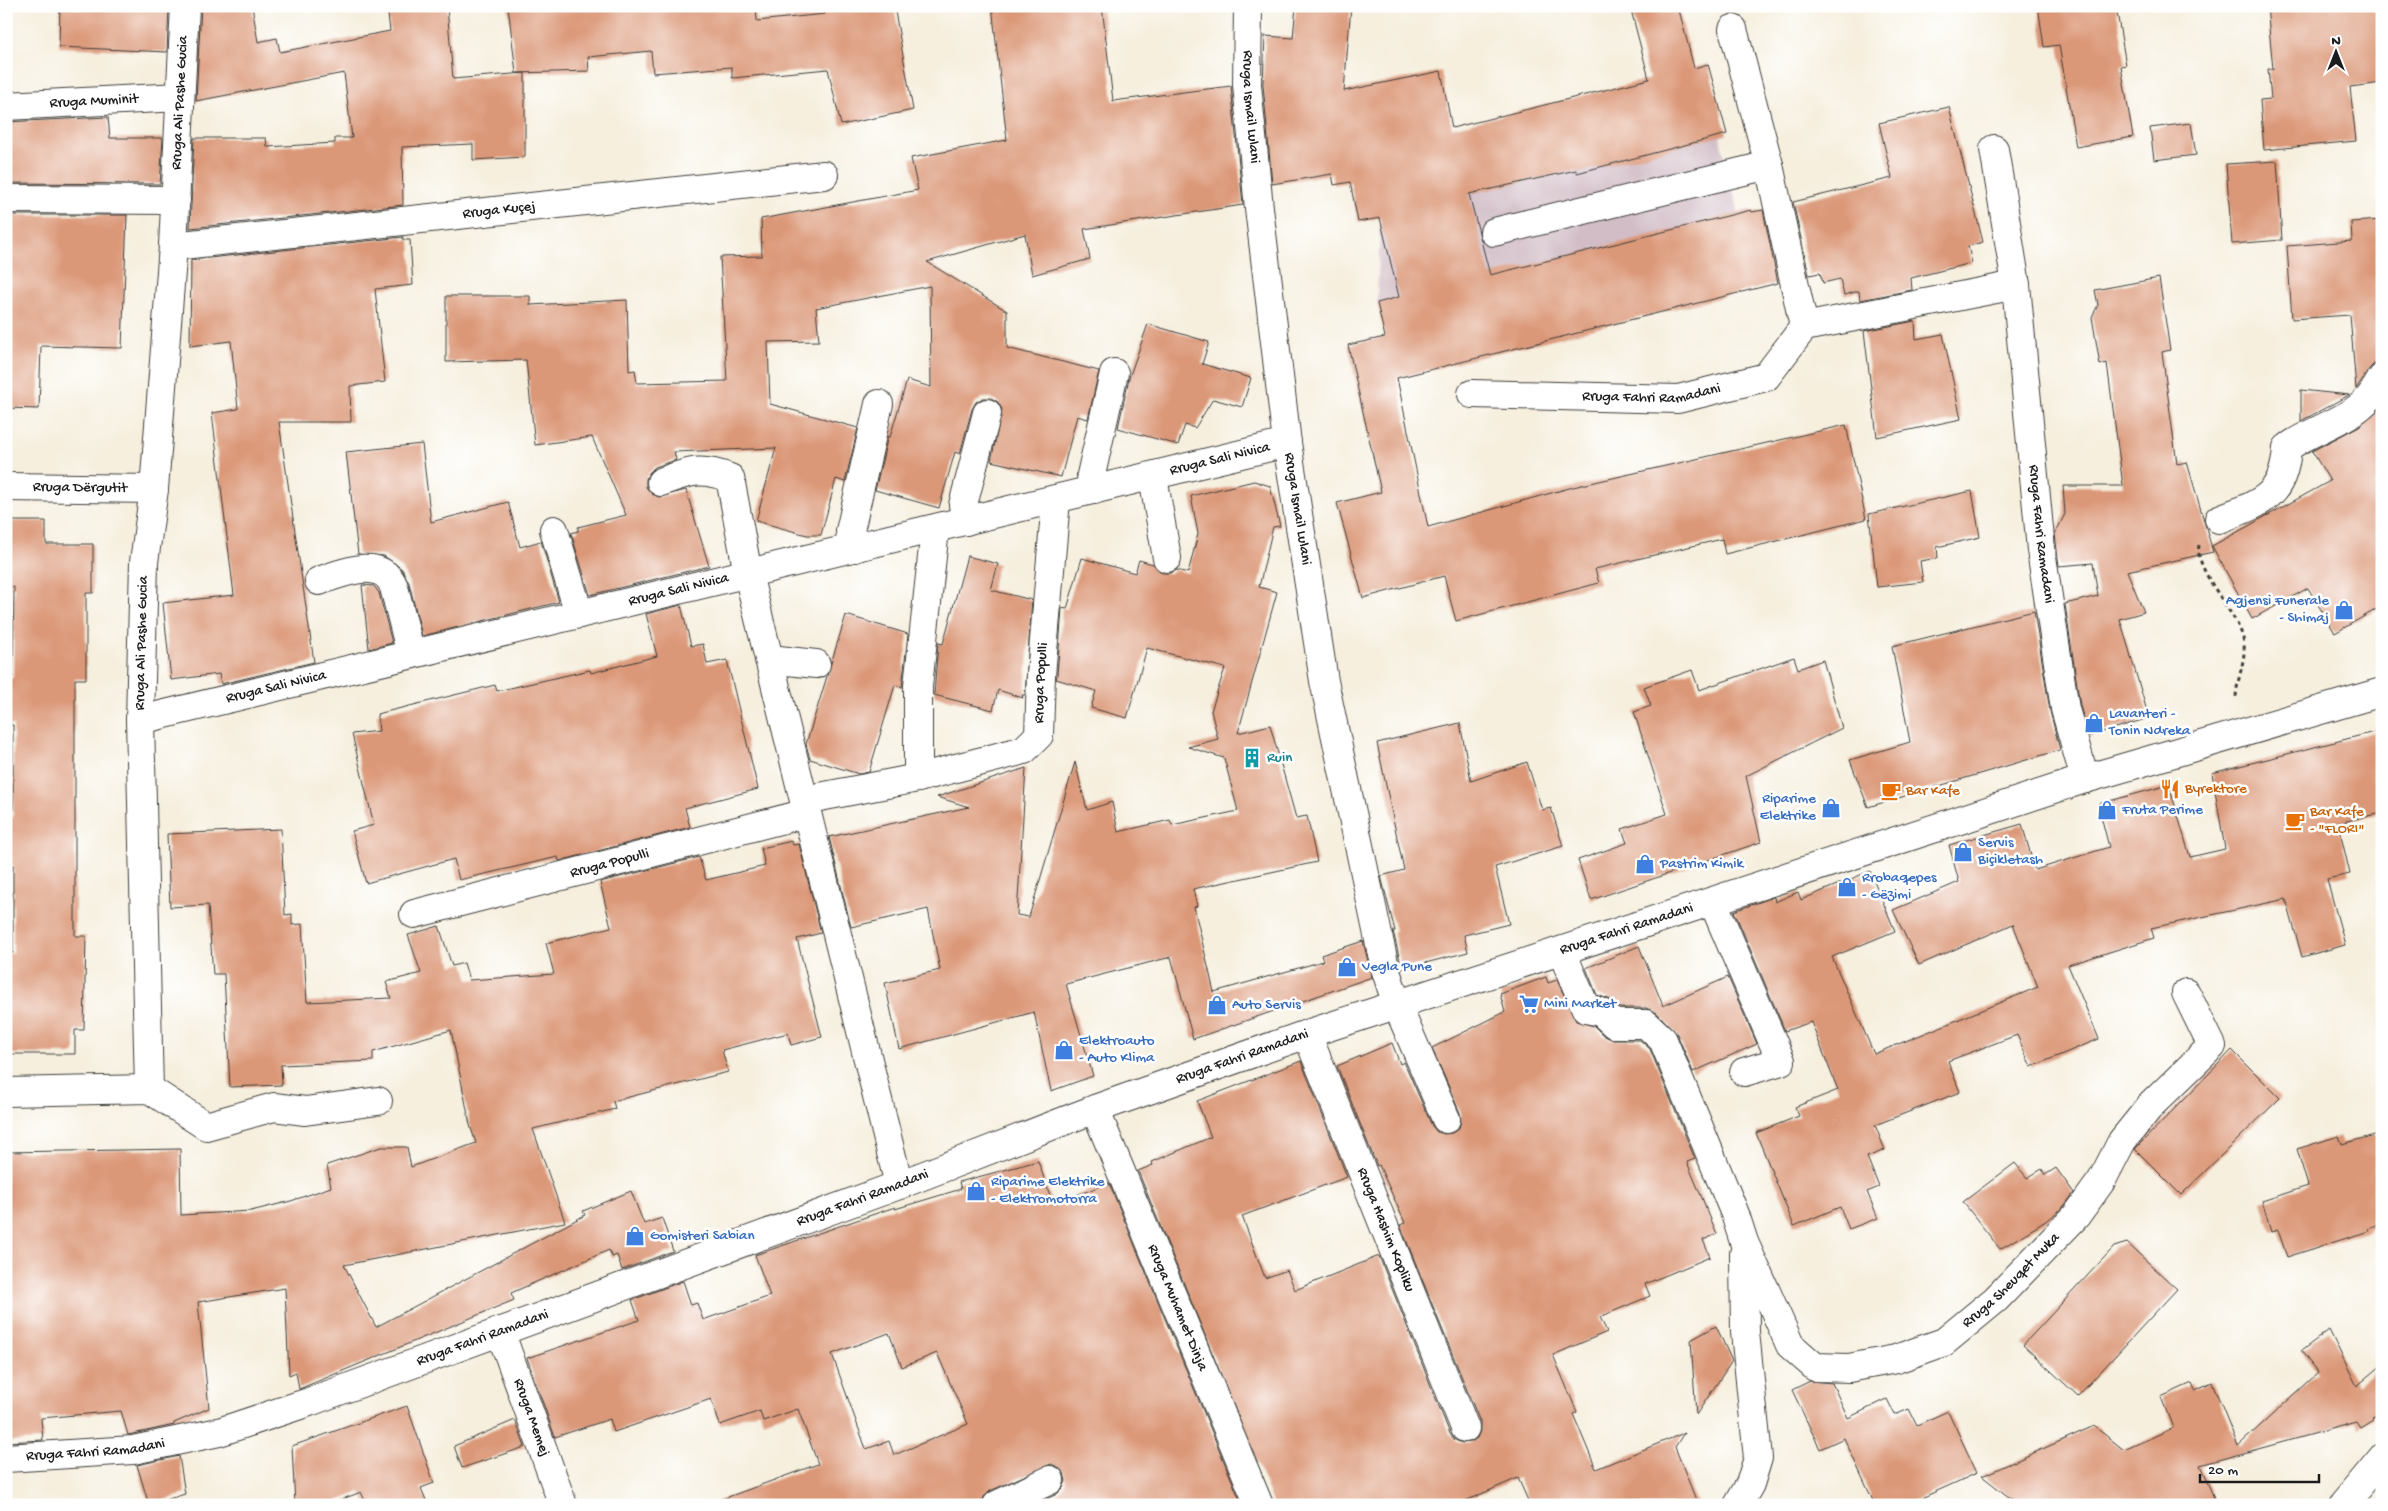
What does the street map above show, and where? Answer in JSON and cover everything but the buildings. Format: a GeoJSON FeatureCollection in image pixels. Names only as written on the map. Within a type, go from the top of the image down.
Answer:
{"type":"FeatureCollection","features":[{"type":"Feature","properties":{"kind":"street","name":"Rruga Ali Pashe Gucia"},"geometry":{"type":"LineString","coordinates":[[149,1089],[140,720],[144,562],[154,489],[173,246],[185,6]]}},
{"type":"Feature","properties":{"kind":"street","name":"Rruga Ismail Lulani"},"geometry":{"type":"LineString","coordinates":[[1248,6],[1247,85],[1259,208],[1287,443],[1324,681],[1385,968],[1398,1005],[1446,1119]]}},
{"type":"Feature","properties":{"kind":"street"},"geometry":{"type":"LineString","coordinates":[[1733,29],[1769,165],[1804,327],[2016,285]]}},
{"type":"Feature","properties":{"kind":"street","name":"Rruga Muminit"},"geometry":{"type":"LineString","coordinates":[[6,106],[180,97]]}},
{"type":"Feature","properties":{"kind":"street","name":"Rruga Fahri Ramadani"},"geometry":{"type":"LineString","coordinates":[[1994,149],[2016,285],[2041,550],[2065,709],[2085,780]]}},
{"type":"Feature","properties":{"kind":"street"},"geometry":{"type":"LineString","coordinates":[[1494,232],[1769,165]]}},
{"type":"Feature","properties":{"kind":"street","name":"Rruga Kuçej"},"geometry":{"type":"LineString","coordinates":[[173,246],[824,174]]}},
{"type":"Feature","properties":{"kind":"street"},"geometry":{"type":"LineString","coordinates":[[6,199],[176,200]]}},
{"type":"Feature","properties":{"kind":"street","name":"Rruga Fahri Ramadani"},"geometry":{"type":"LineString","coordinates":[[1472,394],[1678,399],[1766,377],[1804,327]]}},
{"type":"Feature","properties":{"kind":"street"},"geometry":{"type":"LineString","coordinates":[[1094,490],[1091,475],[1114,373]]}},
{"type":"Feature","properties":{"kind":"street"},"geometry":{"type":"LineString","coordinates":[[2219,520],[2250,507],[2277,488],[2286,469],[2287,448],[2297,440],[2336,422],[2369,398],[2382,378]]}},
{"type":"Feature","properties":{"kind":"street"},"geometry":{"type":"LineString","coordinates":[[855,548],[850,531],[879,404]]}},
{"type":"Feature","properties":{"kind":"street"},"geometry":{"type":"LineString","coordinates":[[966,521],[964,505],[988,414]]}},
{"type":"Feature","properties":{"kind":"street","name":"Rruga Sali Nivica"},"geometry":{"type":"LineString","coordinates":[[140,720],[1153,477],[1287,443]]}},
{"type":"Feature","properties":{"kind":"street","name":"Rruga Sali Nivica"},"geometry":{"type":"LineString","coordinates":[[661,482],[678,475],[709,470],[730,478],[748,574]]}},
{"type":"Feature","properties":{"kind":"street","name":"Rruga Sali Nivica"},"geometry":{"type":"LineString","coordinates":[[1153,477],[1167,558]]}},
{"type":"Feature","properties":{"kind":"street","name":"Rruga Dërgutit"},"geometry":{"type":"LineString","coordinates":[[6,488],[154,489]]}},
{"type":"Feature","properties":{"kind":"street","name":"Rruga Populli"},"geometry":{"type":"LineString","coordinates":[[414,914],[805,806],[1024,750],[1040,735],[1041,676],[1056,500]]}},
{"type":"Feature","properties":{"kind":"street"},"geometry":{"type":"LineString","coordinates":[[918,778],[918,686],[936,529]]}},
{"type":"Feature","properties":{"kind":"street"},"geometry":{"type":"LineString","coordinates":[[554,530],[580,614]]}},
{"type":"Feature","properties":{"kind":"street"},"geometry":{"type":"LineString","coordinates":[[318,581],[351,571],[370,568],[383,572],[391,579],[394,587],[411,654]]}},
{"type":"Feature","properties":{"kind":"street"},"geometry":{"type":"LineString","coordinates":[[748,574],[899,1185]]}},
{"type":"Feature","properties":{"kind":"street"},"geometry":{"type":"LineString","coordinates":[[769,659],[816,664]]}},
{"type":"Feature","properties":{"kind":"street","name":"Rruga Fahri Ramadani"},"geometry":{"type":"LineString","coordinates":[[6,1458],[133,1450],[219,1432],[309,1402],[899,1185],[1095,1109],[1307,1034],[2085,780],[2382,692]]}},
{"type":"Feature","properties":{"kind":"street","name":"Rruga Fahri Ramadani"},"geometry":{"type":"LineString","coordinates":[[1713,902],[1781,1061],[1744,1072]]}},
{"type":"Feature","properties":{"kind":"street","name":"Rruga Sheuqet Muka"},"geometry":{"type":"LineString","coordinates":[[1562,952],[1586,1008],[1601,1012],[1614,1024],[1646,1024],[1663,1040],[1735,1214],[1744,1242],[1790,1345],[1815,1367],[1849,1368],[1896,1359],[1944,1342],[1996,1299],[2076,1216],[2102,1180],[2122,1142],[2151,1105],[2212,1046],[2186,993]]}},
{"type":"Feature","properties":{"kind":"street","name":"Rruga Hashim Kopliku"},"geometry":{"type":"LineString","coordinates":[[1307,1034],[1465,1428]]}},
{"type":"Feature","properties":{"kind":"street"},"geometry":{"type":"LineString","coordinates":[[6,1092],[149,1089],[206,1126],[274,1107],[305,1111],[378,1101]]}},
{"type":"Feature","properties":{"kind":"street","name":"Rruga Muhamet Dinja"},"geometry":{"type":"LineString","coordinates":[[1095,1109],[1259,1505]]}},
{"type":"Feature","properties":{"kind":"street","name":"Rruga Sheuqet Muka"},"geometry":{"type":"LineString","coordinates":[[1738,1505],[1750,1484],[1758,1458],[1745,1332],[1744,1242]]}},
{"type":"Feature","properties":{"kind":"street","name":"Rruga Memej"},"geometry":{"type":"LineString","coordinates":[[500,1331],[562,1505]]}},
{"type":"Feature","properties":{"kind":"street"},"geometry":{"type":"LineString","coordinates":[[2343,1505],[2382,1458]]}},
{"type":"Feature","properties":{"kind":"street"},"geometry":{"type":"LineString","coordinates":[[997,1505],[1050,1480]]}},
{"type":"Feature","properties":{"kind":"path"},"geometry":{"type":"LineString","coordinates":[[2219,520],[2201,532],[2198,550],[2202,566],[2243,637],[2244,656],[2236,684],[2238,734]]}},
{"type":"Feature","properties":{"kind":"shaded area"},"geometry":{"type":"Polygon","coordinates":[[[1708,64],[1727,134],[1720,137],[1728,175],[1739,212],[1751,210],[1770,285],[1395,378],[1377,303],[1380,221],[1364,148],[1557,103],[1708,64]]]}},
{"type":"Feature","properties":{"kind":"place","name":"Agjensi Funerale - Shimaj"},"geometry":{"type":"Point","coordinates":[2344,610]}},
{"type":"Feature","properties":{"kind":"place","name":"Lavanteri - Tonin Ndreka"},"geometry":{"type":"Point","coordinates":[2094,723]}},
{"type":"Feature","properties":{"kind":"place","name":"Ruin"},"geometry":{"type":"Point","coordinates":[1252,758]}},
{"type":"Feature","properties":{"kind":"place","name":"Byrektore"},"geometry":{"type":"Point","coordinates":[2170,789]}},
{"type":"Feature","properties":{"kind":"place","name":"Bar Kafe"},"geometry":{"type":"Point","coordinates":[1891,791]}},
{"type":"Feature","properties":{"kind":"place","name":"Riparime Elektrike"},"geometry":{"type":"Point","coordinates":[1831,808]}},
{"type":"Feature","properties":{"kind":"place","name":"Fruta Perime"},"geometry":{"type":"Point","coordinates":[2107,810]}},
{"type":"Feature","properties":{"kind":"place","name":"Bar Kafe - \"FLORI\""},"geometry":{"type":"Point","coordinates":[2295,821]}},
{"type":"Feature","properties":{"kind":"place","name":"Servis Biçikletash"},"geometry":{"type":"Point","coordinates":[1963,852]}},
{"type":"Feature","properties":{"kind":"place","name":"Pastrim Kimik"},"geometry":{"type":"Point","coordinates":[1645,864]}},
{"type":"Feature","properties":{"kind":"place","name":"Rrobaqepes - Gëzimi"},"geometry":{"type":"Point","coordinates":[1847,887]}},
{"type":"Feature","properties":{"kind":"place","name":"Vegla Pune"},"geometry":{"type":"Point","coordinates":[1347,967]}},
{"type":"Feature","properties":{"kind":"place","name":"Mini Market"},"geometry":{"type":"Point","coordinates":[1529,1004]}},
{"type":"Feature","properties":{"kind":"place","name":"Auto Servis"},"geometry":{"type":"Point","coordinates":[1217,1005]}},
{"type":"Feature","properties":{"kind":"place","name":"Elektroauto - Auto Klima"},"geometry":{"type":"Point","coordinates":[1064,1050]}},
{"type":"Feature","properties":{"kind":"place","name":"Riparime Elektrike - Elektromotorra"},"geometry":{"type":"Point","coordinates":[976,1191]}},
{"type":"Feature","properties":{"kind":"place","name":"Gomisteri Sabian"},"geometry":{"type":"Point","coordinates":[635,1236]}}]}
